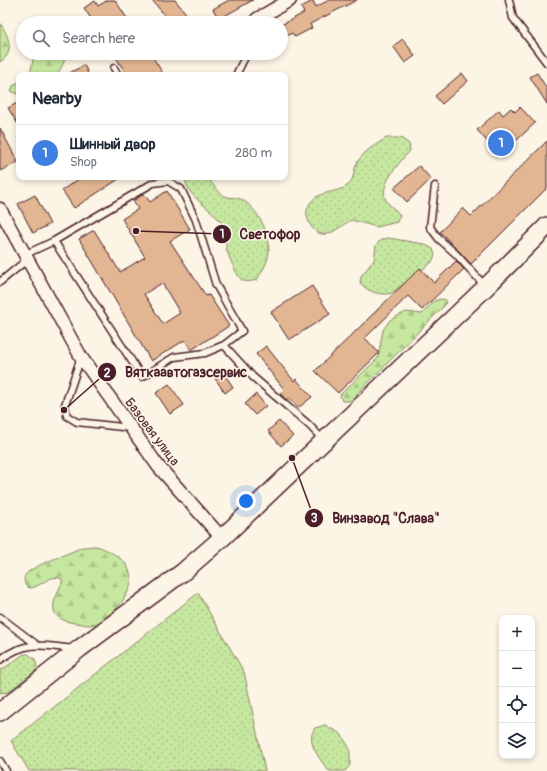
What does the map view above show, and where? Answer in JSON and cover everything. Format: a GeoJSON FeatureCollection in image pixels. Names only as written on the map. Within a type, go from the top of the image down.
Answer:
{"type":"FeatureCollection","features":[{"type":"Feature","properties":{"kind":"main road"},"geometry":{"type":"LineString","coordinates":[[0,712],[79,649],[183,572],[222,538],[486,287],[547,226]]}},
{"type":"Feature","properties":{"kind":"street"},"geometry":{"type":"LineString","coordinates":[[264,16],[290,0]]}},
{"type":"Feature","properties":{"kind":"street","name":"Базовая улица"},"geometry":{"type":"LineString","coordinates":[[0,210],[81,357],[158,466],[222,538]]}},
{"type":"Feature","properties":{"kind":"lane"},"geometry":{"type":"LineString","coordinates":[[509,0],[513,18],[547,63]]}},
{"type":"Feature","properties":{"kind":"lane"},"geometry":{"type":"LineString","coordinates":[[238,72],[244,60]]}},
{"type":"Feature","properties":{"kind":"lane"},"geometry":{"type":"LineString","coordinates":[[114,68],[116,72]]}},
{"type":"Feature","properties":{"kind":"lane"},"geometry":{"type":"LineString","coordinates":[[0,282],[27,257],[54,241],[153,183],[168,181],[181,189],[196,220],[216,285],[242,331],[224,345],[205,353],[174,357],[142,377],[54,241]]}},
{"type":"Feature","properties":{"kind":"lane"},"geometry":{"type":"LineString","coordinates":[[435,186],[430,227],[438,239],[456,254],[486,287]]}},
{"type":"Feature","properties":{"kind":"lane"},"geometry":{"type":"LineString","coordinates":[[224,345],[254,377],[309,425],[324,441]]}},
{"type":"Feature","properties":{"kind":"lane"},"geometry":{"type":"LineString","coordinates":[[81,357],[65,405],[66,416],[77,422],[131,428]]}},
{"type":"Feature","properties":{"kind":"lane"},"geometry":{"type":"LineString","coordinates":[[0,617],[36,645]]}},
{"type":"Feature","properties":{"kind":"lane"},"geometry":{"type":"LineString","coordinates":[[0,660],[12,650],[36,645],[79,649]]}},
{"type":"Feature","properties":{"kind":"lane"},"geometry":{"type":"LineString","coordinates":[[0,761],[6,771]]}},
{"type":"Feature","properties":{"kind":"green space"},"geometry":{"type":"Polygon","coordinates":[[[0,23],[8,38],[9,48],[5,58],[0,62],[0,23]]]}},
{"type":"Feature","properties":{"kind":"green space"},"geometry":{"type":"Polygon","coordinates":[[[33,60],[65,60],[58,72],[31,72],[33,60]]]}},
{"type":"Feature","properties":{"kind":"green space"},"geometry":{"type":"Polygon","coordinates":[[[16,84],[16,94],[11,91],[13,86],[16,84]]]}},
{"type":"Feature","properties":{"kind":"green space"},"geometry":{"type":"Polygon","coordinates":[[[386,138],[401,138],[409,144],[410,151],[388,179],[384,192],[386,200],[400,215],[397,222],[377,227],[351,220],[330,233],[318,233],[308,221],[307,211],[311,202],[320,195],[342,189],[350,184],[356,164],[361,157],[386,138]]]}},
{"type":"Feature","properties":{"kind":"green space"},"geometry":{"type":"Polygon","coordinates":[[[185,180],[210,180],[223,195],[242,199],[255,212],[264,227],[269,245],[267,261],[257,280],[250,282],[240,278],[232,265],[226,247],[223,226],[215,215],[194,196],[186,184],[185,180]]]}},
{"type":"Feature","properties":{"kind":"green space"},"geometry":{"type":"Polygon","coordinates":[[[388,238],[424,244],[433,249],[435,255],[432,262],[392,293],[379,294],[367,289],[360,283],[361,276],[374,260],[376,245],[381,240],[388,238]]]}},
{"type":"Feature","properties":{"kind":"green space"},"geometry":{"type":"Polygon","coordinates":[[[441,299],[446,300],[445,305],[350,401],[342,401],[340,395],[378,358],[383,330],[390,320],[406,312],[422,314],[434,301],[441,299]]]}},
{"type":"Feature","properties":{"kind":"green space"},"geometry":{"type":"Polygon","coordinates":[[[98,546],[111,552],[125,563],[131,576],[128,592],[117,608],[103,620],[90,625],[65,621],[55,613],[54,603],[62,583],[62,579],[49,579],[30,588],[26,586],[24,580],[26,574],[36,567],[82,547],[98,546]]]}},
{"type":"Feature","properties":{"kind":"green space"},"geometry":{"type":"Polygon","coordinates":[[[198,593],[244,672],[265,771],[29,771],[11,741],[198,593]]]}},
{"type":"Feature","properties":{"kind":"green space"},"geometry":{"type":"Polygon","coordinates":[[[24,654],[28,654],[35,659],[37,667],[35,671],[8,692],[0,693],[0,671],[24,654]]]}},
{"type":"Feature","properties":{"kind":"green space"},"geometry":{"type":"Polygon","coordinates":[[[325,725],[341,734],[350,749],[350,765],[345,771],[330,771],[327,769],[314,749],[312,744],[312,733],[315,728],[325,725]]]}},
{"type":"Feature","properties":{"kind":"building"},"geometry":{"type":"Polygon","coordinates":[[[108,0],[115,0],[125,16],[89,16],[84,8],[95,1],[98,6],[108,0]]]}},
{"type":"Feature","properties":{"kind":"building"},"geometry":{"type":"Polygon","coordinates":[[[152,0],[175,0],[188,16],[165,16],[152,0]]]}},
{"type":"Feature","properties":{"kind":"building"},"geometry":{"type":"Polygon","coordinates":[[[229,0],[253,0],[224,16],[217,16],[213,9],[229,0]]]}},
{"type":"Feature","properties":{"kind":"building"},"geometry":{"type":"Polygon","coordinates":[[[329,0],[357,0],[310,24],[312,28],[295,37],[292,33],[288,35],[288,21],[304,13],[301,7],[313,1],[316,7],[329,0]]]}},
{"type":"Feature","properties":{"kind":"building"},"geometry":{"type":"Polygon","coordinates":[[[403,39],[415,56],[405,63],[393,46],[403,39]]]}},
{"type":"Feature","properties":{"kind":"building"},"geometry":{"type":"Polygon","coordinates":[[[117,60],[154,60],[162,72],[125,72],[117,60]]]}},
{"type":"Feature","properties":{"kind":"building"},"geometry":{"type":"Polygon","coordinates":[[[84,65],[88,72],[71,72],[84,65]]]}},
{"type":"Feature","properties":{"kind":"building"},"geometry":{"type":"Polygon","coordinates":[[[462,73],[468,81],[442,104],[435,96],[462,73]]]}},
{"type":"Feature","properties":{"kind":"building"},"geometry":{"type":"Polygon","coordinates":[[[537,73],[547,89],[547,104],[530,77],[537,73]]]}},
{"type":"Feature","properties":{"kind":"building"},"geometry":{"type":"Polygon","coordinates":[[[16,104],[16,121],[8,108],[16,104]]]}},
{"type":"Feature","properties":{"kind":"building"},"geometry":{"type":"Polygon","coordinates":[[[520,107],[535,123],[500,156],[477,130],[499,110],[503,115],[511,108],[515,112],[520,107]]]}},
{"type":"Feature","properties":{"kind":"building"},"geometry":{"type":"Polygon","coordinates":[[[0,128],[16,158],[16,163],[0,171],[0,128]]]}},
{"type":"Feature","properties":{"kind":"building"},"geometry":{"type":"Polygon","coordinates":[[[547,141],[547,188],[471,264],[440,232],[463,208],[471,216],[547,141]]]}},
{"type":"Feature","properties":{"kind":"building"},"geometry":{"type":"Polygon","coordinates":[[[419,166],[431,179],[407,202],[394,188],[419,166]]]}},
{"type":"Feature","properties":{"kind":"building"},"geometry":{"type":"Polygon","coordinates":[[[77,180],[117,180],[74,208],[62,190],[77,180]]]}},
{"type":"Feature","properties":{"kind":"building"},"geometry":{"type":"Polygon","coordinates":[[[167,191],[190,229],[170,241],[206,296],[209,295],[229,326],[191,350],[185,340],[151,361],[79,239],[94,230],[120,272],[145,257],[122,219],[138,209],[133,201],[144,194],[150,202],[167,191]],[[162,283],[144,294],[163,324],[180,313],[162,283]]]}},
{"type":"Feature","properties":{"kind":"building"},"geometry":{"type":"Polygon","coordinates":[[[35,195],[50,224],[33,233],[18,204],[35,195]]]}},
{"type":"Feature","properties":{"kind":"building"},"geometry":{"type":"Polygon","coordinates":[[[456,261],[464,269],[422,310],[408,296],[365,338],[379,353],[338,393],[315,371],[420,268],[434,283],[456,261]]]}},
{"type":"Feature","properties":{"kind":"building"},"geometry":{"type":"Polygon","coordinates":[[[312,286],[330,314],[289,340],[271,312],[312,286]]]}},
{"type":"Feature","properties":{"kind":"building"},"geometry":{"type":"Polygon","coordinates":[[[266,346],[294,381],[296,379],[312,397],[298,408],[289,398],[286,400],[280,393],[284,389],[256,354],[266,346]]]}},
{"type":"Feature","properties":{"kind":"building"},"geometry":{"type":"Polygon","coordinates":[[[223,372],[233,387],[225,393],[214,377],[223,372]]]}},
{"type":"Feature","properties":{"kind":"building"},"geometry":{"type":"Polygon","coordinates":[[[169,384],[184,405],[170,414],[156,393],[169,384]]]}},
{"type":"Feature","properties":{"kind":"building"},"geometry":{"type":"Polygon","coordinates":[[[256,394],[266,406],[255,415],[245,404],[256,394]]]}},
{"type":"Feature","properties":{"kind":"building"},"geometry":{"type":"Polygon","coordinates":[[[279,421],[293,436],[281,446],[268,431],[279,421]]]}},
{"type":"Feature","properties":{"kind":"place","name":"Шинный двор"},"geometry":{"type":"Point","coordinates":[501,143]}},
{"type":"Feature","properties":{"kind":"place","name":"Светофор"},"geometry":{"type":"Point","coordinates":[136,231]}},
{"type":"Feature","properties":{"kind":"place","name":"Вяткаавтогазсервис"},"geometry":{"type":"Point","coordinates":[64,410]}},
{"type":"Feature","properties":{"kind":"place","name":"Винзавод \"Слава\""},"geometry":{"type":"Point","coordinates":[292,458]}}]}
